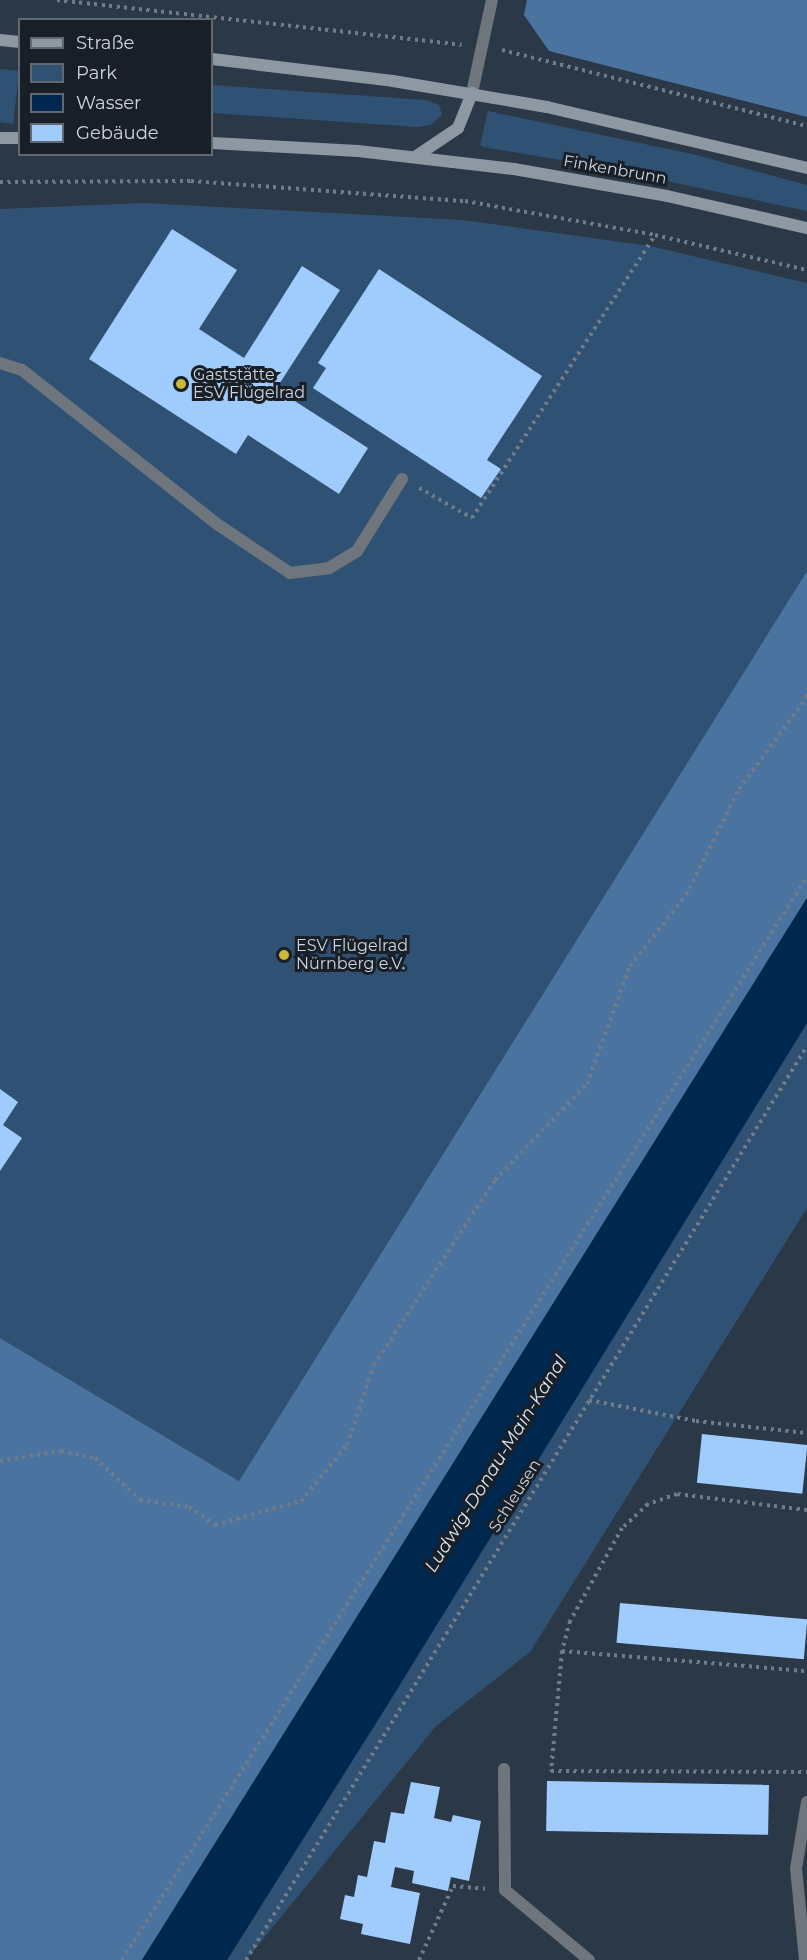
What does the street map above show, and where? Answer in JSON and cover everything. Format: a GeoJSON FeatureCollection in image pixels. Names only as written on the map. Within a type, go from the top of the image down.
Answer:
{"type":"FeatureCollection","features":[{"type":"Feature","properties":{"kind":"main road"},"geometry":{"type":"LineString","coordinates":[[0,40],[18,42]]}},
{"type":"Feature","properties":{"kind":"main road"},"geometry":{"type":"LineString","coordinates":[[213,59],[472,93],[635,125],[807,168]]}},
{"type":"Feature","properties":{"kind":"main road"},"geometry":{"type":"LineString","coordinates":[[415,157],[458,128],[472,93]]}},
{"type":"Feature","properties":{"kind":"main road"},"geometry":{"type":"LineString","coordinates":[[0,138],[18,138]]}},
{"type":"Feature","properties":{"kind":"main road","name":"Finkenbrunn"},"geometry":{"type":"LineString","coordinates":[[213,143],[415,157],[635,190],[807,228]]}},
{"type":"Feature","properties":{"kind":"street"},"geometry":{"type":"LineString","coordinates":[[472,93],[480,47],[492,0]]}},
{"type":"Feature","properties":{"kind":"street"},"geometry":{"type":"LineString","coordinates":[[0,363],[22,370],[208,517],[290,573],[328,568],[357,551],[402,478]]}},
{"type":"Feature","properties":{"kind":"street"},"geometry":{"type":"LineString","coordinates":[[504,1769],[506,1890],[589,1960]]}},
{"type":"Feature","properties":{"kind":"street"},"geometry":{"type":"LineString","coordinates":[[805,1960],[796,1869],[807,1802]]}},
{"type":"Feature","properties":{"kind":"path"},"geometry":{"type":"LineString","coordinates":[[57,0],[535,55],[807,126]]}},
{"type":"Feature","properties":{"kind":"path"},"geometry":{"type":"LineString","coordinates":[[0,182],[191,181],[465,201],[656,235],[807,270]]}},
{"type":"Feature","properties":{"kind":"path"},"geometry":{"type":"LineString","coordinates":[[402,478],[472,518],[656,235]]}},
{"type":"Feature","properties":{"kind":"path"},"geometry":{"type":"LineString","coordinates":[[0,1461],[61,1451],[94,1458],[140,1500],[189,1508],[214,1525],[301,1501],[347,1445],[374,1365],[495,1180],[587,1084],[630,966],[686,894],[739,789],[807,697],[807,688]]}},
{"type":"Feature","properties":{"kind":"path"},"geometry":{"type":"LineString","coordinates":[[122,1960],[807,877]]}},
{"type":"Feature","properties":{"kind":"path","name":"Schleusen"},"geometry":{"type":"LineString","coordinates":[[246,1960],[807,1046]]}},
{"type":"Feature","properties":{"kind":"path"},"geometry":{"type":"LineString","coordinates":[[589,1400],[696,1420],[807,1433]]}},
{"type":"Feature","properties":{"kind":"path"},"geometry":{"type":"LineString","coordinates":[[807,1510],[677,1494],[648,1504],[622,1528],[570,1621],[562,1651],[551,1771],[807,1772]]}},
{"type":"Feature","properties":{"kind":"path"},"geometry":{"type":"LineString","coordinates":[[562,1651],[807,1671]]}},
{"type":"Feature","properties":{"kind":"path"},"geometry":{"type":"LineString","coordinates":[[419,1960],[453,1886],[506,1890]]}},
{"type":"Feature","properties":{"kind":"green space"},"geometry":{"type":"Polygon","coordinates":[[[0,69],[18,71],[13,124],[0,122],[0,69]]]}},
{"type":"Feature","properties":{"kind":"green space"},"geometry":{"type":"Polygon","coordinates":[[[213,85],[426,100],[439,105],[442,115],[431,125],[417,127],[213,113],[213,85]]]}},
{"type":"Feature","properties":{"kind":"green space"},"geometry":{"type":"Polygon","coordinates":[[[488,111],[692,154],[807,185],[807,211],[591,165],[483,147],[480,145],[488,111]]]}},
{"type":"Feature","properties":{"kind":"green space","name":"ESV Flügelrad Nürnberg e.V."},"geometry":{"type":"Polygon","coordinates":[[[144,203],[463,220],[650,246],[807,283],[807,571],[239,1481],[0,1338],[0,209],[144,203]]]}},
{"type":"Feature","properties":{"kind":"green space"},"geometry":{"type":"Polygon","coordinates":[[[807,1023],[807,1208],[530,1652],[436,1726],[246,1960],[227,1960],[807,1023]]]}},
{"type":"Feature","properties":{"kind":"shaded area"},"geometry":{"type":"Polygon","coordinates":[[[527,0],[807,0],[807,117],[549,51],[524,15],[527,0]]]}},
{"type":"Feature","properties":{"kind":"shaded area"},"geometry":{"type":"Polygon","coordinates":[[[807,571],[807,898],[142,1960],[0,1960],[0,1338],[239,1481],[807,571]]]}},
{"type":"Feature","properties":{"kind":"water","name":"Ludwig-Donau-Main-Kanal"},"geometry":{"type":"Polygon","coordinates":[[[807,898],[807,1023],[390,1701],[227,1960],[142,1960],[807,898]]]}},
{"type":"Feature","properties":{"kind":"building"},"geometry":{"type":"Polygon","coordinates":[[[172,229],[237,270],[199,329],[244,358],[302,266],[340,290],[276,389],[368,448],[339,494],[248,435],[236,454],[89,359],[172,229]]]}},
{"type":"Feature","properties":{"kind":"building"},"geometry":{"type":"Polygon","coordinates":[[[379,269],[542,376],[487,460],[501,469],[481,498],[313,388],[326,368],[318,363],[379,269]]]}},
{"type":"Feature","properties":{"kind":"building"},"geometry":{"type":"Polygon","coordinates":[[[0,1089],[18,1102],[3,1125],[22,1138],[0,1171],[0,1089]]]}},
{"type":"Feature","properties":{"kind":"building"},"geometry":{"type":"Polygon","coordinates":[[[702,1434],[807,1445],[802,1494],[697,1483],[702,1434]]]}},
{"type":"Feature","properties":{"kind":"building"},"geometry":{"type":"Polygon","coordinates":[[[620,1603],[807,1619],[804,1659],[617,1643],[620,1603]]]}},
{"type":"Feature","properties":{"kind":"building"},"geometry":{"type":"Polygon","coordinates":[[[547,1781],[769,1785],[768,1835],[546,1831],[547,1781]]]}},
{"type":"Feature","properties":{"kind":"building"},"geometry":{"type":"Polygon","coordinates":[[[411,1782],[440,1787],[434,1818],[451,1822],[453,1815],[481,1821],[469,1881],[451,1877],[448,1891],[412,1883],[414,1871],[395,1867],[391,1887],[420,1893],[410,1944],[361,1934],[363,1924],[340,1919],[345,1895],[354,1897],[358,1875],[367,1877],[374,1841],[385,1843],[391,1812],[404,1814],[411,1782]]]}},
{"type":"Feature","properties":{"kind":"place","name":"Gaststätte ESV Flügelrad"},"geometry":{"type":"Point","coordinates":[181,384]}},
{"type":"Feature","properties":{"kind":"place","name":"ESV Flügelrad Nürnberg e.V."},"geometry":{"type":"Point","coordinates":[284,955]}}]}
